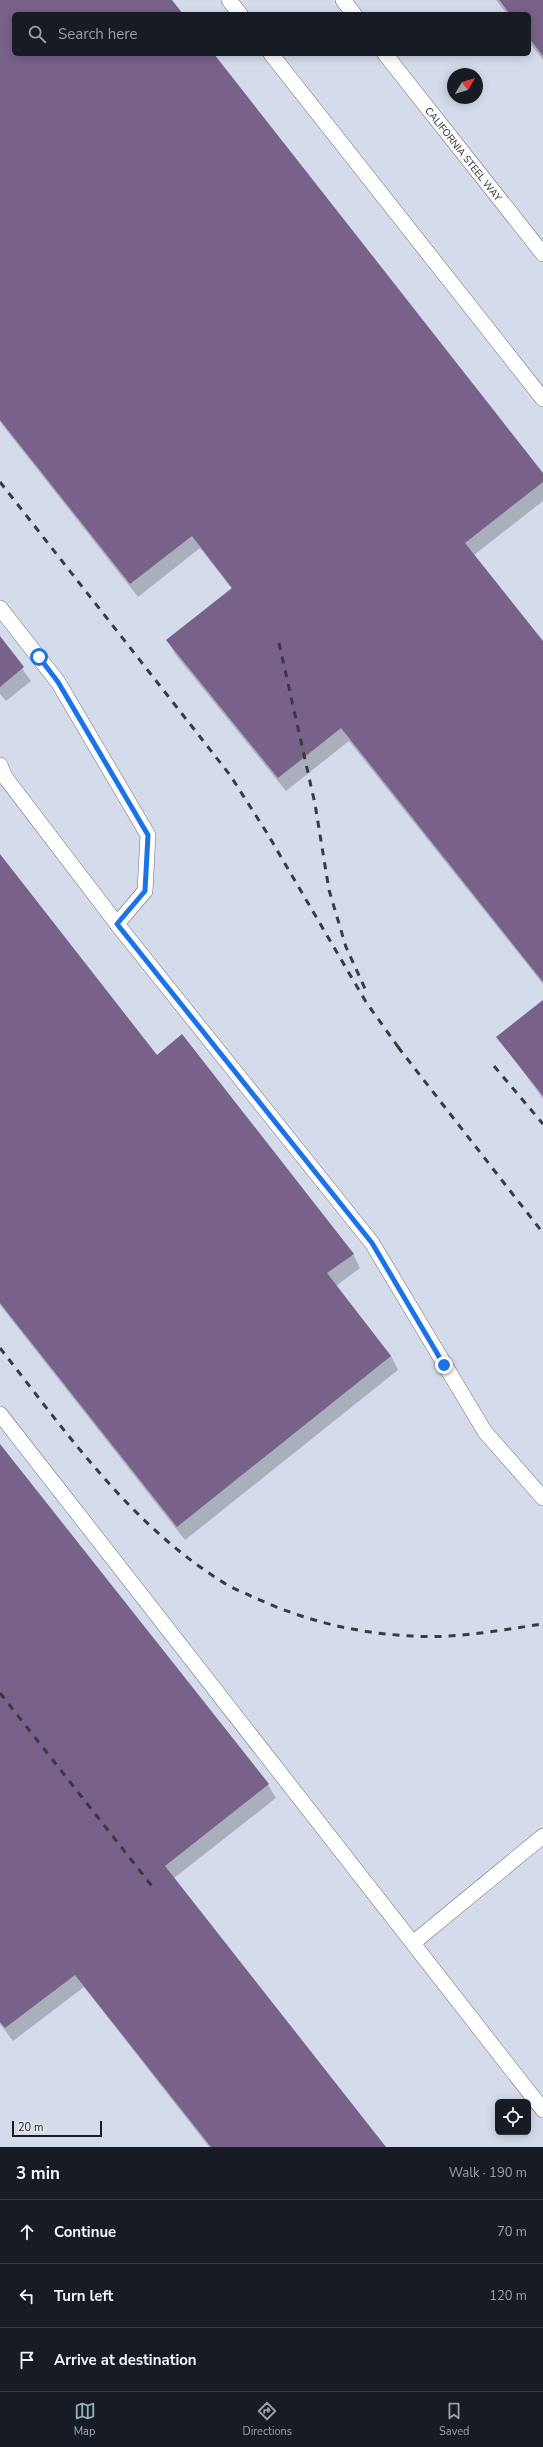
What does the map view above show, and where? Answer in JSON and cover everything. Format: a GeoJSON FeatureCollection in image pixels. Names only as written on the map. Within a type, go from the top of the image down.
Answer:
{"type":"FeatureCollection","features":[{"type":"Feature","properties":{"kind":"lane"},"geometry":{"type":"LineString","coordinates":[[229,0],[238,12]]}},
{"type":"Feature","properties":{"kind":"lane"},"geometry":{"type":"LineString","coordinates":[[343,0],[352,12]]}},
{"type":"Feature","properties":{"kind":"lane"},"geometry":{"type":"LineString","coordinates":[[273,56],[543,399]]}},
{"type":"Feature","properties":{"kind":"lane","name":"CALIFORNIA STEEL WAY"},"geometry":{"type":"LineString","coordinates":[[387,56],[543,254]]}},
{"type":"Feature","properties":{"kind":"lane"},"geometry":{"type":"LineString","coordinates":[[0,608],[58,682],[148,835],[145,891],[117,924]]}},
{"type":"Feature","properties":{"kind":"lane"},"geometry":{"type":"LineString","coordinates":[[0,765],[5,778],[117,924],[372,1243],[485,1432],[543,1498]]}},
{"type":"Feature","properties":{"kind":"lane"},"geometry":{"type":"LineString","coordinates":[[0,1414],[543,2110]]}},
{"type":"Feature","properties":{"kind":"lane"},"geometry":{"type":"LineString","coordinates":[[413,1943],[543,1836]]}},
{"type":"Feature","properties":{"kind":"shaded area"},"geometry":{"type":"Polygon","coordinates":[[[0,0],[543,0],[543,2147],[0,2147],[0,0]]]}},
{"type":"Feature","properties":{"kind":"building"},"geometry":{"type":"Polygon","coordinates":[[[0,0],[172,0],[181,12],[12,12],[12,56],[216,56],[543,473],[543,482],[465,543],[543,641],[543,982],[341,728],[278,778],[166,640],[232,588],[192,536],[130,584],[0,420],[0,0]]]}},
{"type":"Feature","properties":{"kind":"building"},"geometry":{"type":"Polygon","coordinates":[[[499,0],[543,0],[543,56],[531,41],[531,12],[508,12],[499,0]]]}},
{"type":"Feature","properties":{"kind":"building"},"geometry":{"type":"Polygon","coordinates":[[[0,636],[24,667],[0,687],[0,636]]]}},
{"type":"Feature","properties":{"kind":"building"},"geometry":{"type":"Polygon","coordinates":[[[0,854],[157,1055],[182,1034],[354,1254],[327,1273],[391,1356],[177,1527],[0,1303],[0,854]]]}},
{"type":"Feature","properties":{"kind":"building"},"geometry":{"type":"Polygon","coordinates":[[[543,1000],[543,1096],[496,1037],[543,1000]]]}},
{"type":"Feature","properties":{"kind":"building"},"geometry":{"type":"Polygon","coordinates":[[[0,1444],[269,1784],[165,1866],[386,2147],[211,2147],[75,1975],[5,2028],[0,2022],[0,1444]]]}},
{"type":"Feature","properties":{"kind":"railway"},"geometry":{"type":"LineString","coordinates":[[0,482],[230,775],[267,833],[366,1002],[401,1051]]}},
{"type":"Feature","properties":{"kind":"railway"},"geometry":{"type":"LineString","coordinates":[[279,643],[315,804],[329,890],[346,947],[367,993]]}},
{"type":"Feature","properties":{"kind":"railway"},"geometry":{"type":"LineString","coordinates":[[398,1047],[543,1233]]}},
{"type":"Feature","properties":{"kind":"railway"},"geometry":{"type":"LineString","coordinates":[[494,1066],[543,1124]]}},
{"type":"Feature","properties":{"kind":"railway"},"geometry":{"type":"LineString","coordinates":[[0,1348],[49,1412],[128,1504],[157,1532],[188,1558],[233,1588],[292,1613],[350,1629],[370,1632],[428,1637],[478,1633],[543,1624]]}},
{"type":"Feature","properties":{"kind":"railway"},"geometry":{"type":"LineString","coordinates":[[0,1693],[155,1890]]}},
{"type":"Feature","properties":{"kind":"route"},"geometry":{"type":"LineString","coordinates":[[39,657],[58,682],[148,835],[145,891],[117,924],[372,1243],[444,1365]]}}]}
